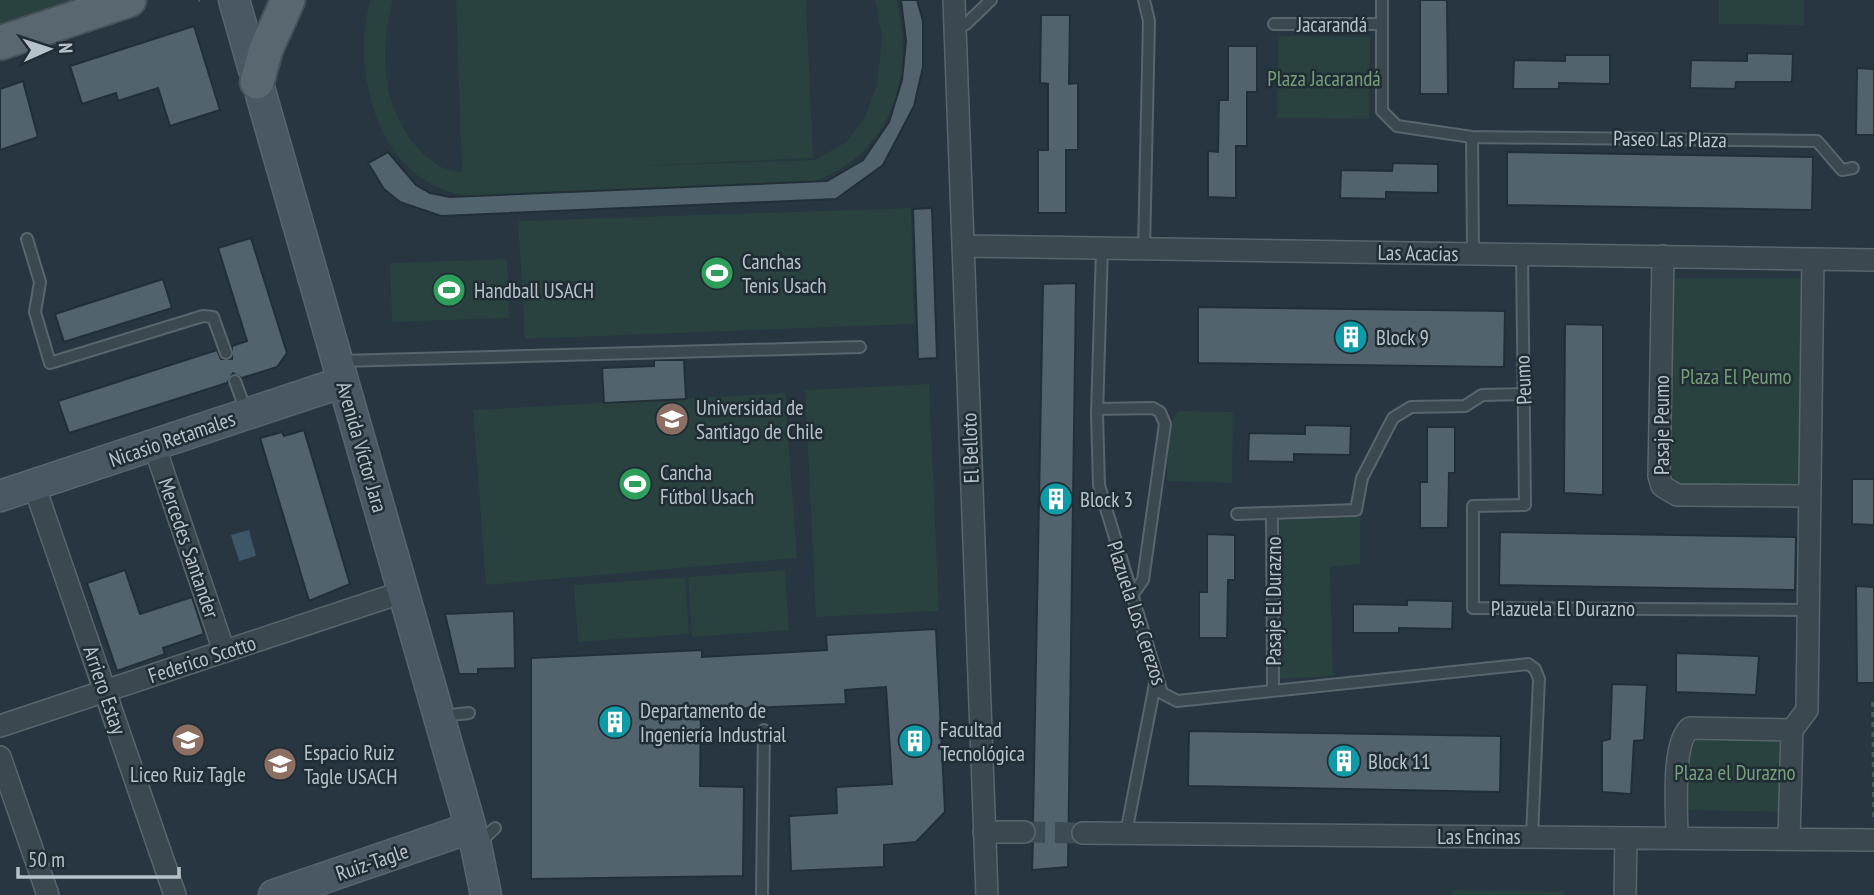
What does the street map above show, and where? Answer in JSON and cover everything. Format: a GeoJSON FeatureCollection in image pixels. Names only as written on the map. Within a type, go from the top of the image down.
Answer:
{"type":"FeatureCollection","features":[{"type":"Feature","properties":{"kind":"main road","name":"Avenida Víctor Jara"},"geometry":{"type":"LineString","coordinates":[[234,0],[439,716],[480,834],[486,895]]}},
{"type":"Feature","properties":{"kind":"main road"},"geometry":{"type":"LineString","coordinates":[[257,82],[266,49],[288,0]]}},
{"type":"Feature","properties":{"kind":"main road"},"geometry":{"type":"LineString","coordinates":[[0,43],[126,1]]}},
{"type":"Feature","properties":{"kind":"main road","name":"Nicasio Retamales"},"geometry":{"type":"LineString","coordinates":[[0,496],[247,414],[340,371]]}},
{"type":"Feature","properties":{"kind":"main road","name":"Ruiz-Tagle"},"geometry":{"type":"LineString","coordinates":[[274,895],[480,834]]}},
{"type":"Feature","properties":{"kind":"street","name":"El Belloto"},"geometry":{"type":"LineString","coordinates":[[954,0],[987,895]]}},
{"type":"Feature","properties":{"kind":"street","name":"Las Acacias"},"geometry":{"type":"LineString","coordinates":[[963,246],[1874,260]]}},
{"type":"Feature","properties":{"kind":"street","name":"Pasaje Peumo"},"geometry":{"type":"LineString","coordinates":[[1662,257],[1659,476],[1662,486],[1677,495],[1809,496]]}},
{"type":"Feature","properties":{"kind":"street"},"geometry":{"type":"LineString","coordinates":[[1790,839],[1792,730],[1807,710],[1813,259]]}},
{"type":"Feature","properties":{"kind":"street","name":"Mercedes Santander"},"geometry":{"type":"LineString","coordinates":[[154,446],[224,651]]}},
{"type":"Feature","properties":{"kind":"street","name":"Arriero Estay"},"geometry":{"type":"LineString","coordinates":[[34,485],[176,895]]}},
{"type":"Feature","properties":{"kind":"street","name":"Federico Scotto"},"geometry":{"type":"LineString","coordinates":[[0,726],[403,592]]}},
{"type":"Feature","properties":{"kind":"street"},"geometry":{"type":"LineString","coordinates":[[1677,838],[1678,749],[1686,731],[1792,730]]}},
{"type":"Feature","properties":{"kind":"street"},"geometry":{"type":"LineString","coordinates":[[0,757],[48,895]]}},
{"type":"Feature","properties":{"kind":"street"},"geometry":{"type":"LineString","coordinates":[[984,832],[1024,832]]}},
{"type":"Feature","properties":{"kind":"street","name":"Las Encinas"},"geometry":{"type":"LineString","coordinates":[[1083,833],[1874,839]]}},
{"type":"Feature","properties":{"kind":"street"},"geometry":{"type":"LineString","coordinates":[[1625,895],[1626,838]]}},
{"type":"Feature","properties":{"kind":"lane"},"geometry":{"type":"LineString","coordinates":[[955,28],[966,24],[991,0]]}},
{"type":"Feature","properties":{"kind":"lane"},"geometry":{"type":"LineString","coordinates":[[1144,0],[1149,22],[1144,249]]}},
{"type":"Feature","properties":{"kind":"lane"},"geometry":{"type":"LineString","coordinates":[[1382,0],[1382,24]]}},
{"type":"Feature","properties":{"kind":"lane","name":"Jacarandá"},"geometry":{"type":"LineString","coordinates":[[1274,24],[1382,24],[1381,110],[1388,120],[1397,126],[1472,137]]}},
{"type":"Feature","properties":{"kind":"lane"},"geometry":{"type":"LineString","coordinates":[[1472,137],[1473,254]]}},
{"type":"Feature","properties":{"kind":"lane","name":"Paseo Las Plaza"},"geometry":{"type":"LineString","coordinates":[[1472,137],[1817,141],[1842,170],[1853,168]]}},
{"type":"Feature","properties":{"kind":"lane"},"geometry":{"type":"LineString","coordinates":[[27,239],[40,282],[36,312],[50,363],[203,316],[213,317],[226,353]]}},
{"type":"Feature","properties":{"kind":"lane","name":"Plazuela Los Cerezos"},"geometry":{"type":"LineString","coordinates":[[1102,248],[1097,409],[1099,485],[1162,693],[1177,701],[1528,664],[1535,669],[1539,679],[1532,836]]}},
{"type":"Feature","properties":{"kind":"lane","name":"Peumo"},"geometry":{"type":"LineString","coordinates":[[1522,255],[1525,505]]}},
{"type":"Feature","properties":{"kind":"lane"},"geometry":{"type":"LineString","coordinates":[[340,371],[860,346]]}},
{"type":"Feature","properties":{"kind":"lane"},"geometry":{"type":"LineString","coordinates":[[235,381],[247,414]]}},
{"type":"Feature","properties":{"kind":"lane"},"geometry":{"type":"LineString","coordinates":[[1237,514],[1356,510],[1362,478],[1393,418],[1401,411],[1411,407],[1465,406],[1482,395],[1525,394]]}},
{"type":"Feature","properties":{"kind":"lane"},"geometry":{"type":"LineString","coordinates":[[1097,409],[1153,408],[1160,412],[1166,424],[1143,580],[1131,597]]}},
{"type":"Feature","properties":{"kind":"lane","name":"Plazuela El Durazno"},"geometry":{"type":"LineString","coordinates":[[1525,505],[1473,506],[1473,608],[1807,610]]}},
{"type":"Feature","properties":{"kind":"lane","name":"Pasaje El Durazno"},"geometry":{"type":"LineString","coordinates":[[1272,513],[1273,690]]}},
{"type":"Feature","properties":{"kind":"lane"},"geometry":{"type":"LineString","coordinates":[[1126,833],[1156,679]]}},
{"type":"Feature","properties":{"kind":"lane"},"geometry":{"type":"LineString","coordinates":[[439,716],[469,713]]}},
{"type":"Feature","properties":{"kind":"lane"},"geometry":{"type":"LineString","coordinates":[[762,895],[764,730]]}},
{"type":"Feature","properties":{"kind":"path"},"geometry":{"type":"LineString","coordinates":[[1873,702],[1874,818]]}},
{"type":"Feature","properties":{"kind":"green space"},"geometry":{"type":"Polygon","coordinates":[[[0,0],[76,0],[0,27],[0,0]]]}},
{"type":"Feature","properties":{"kind":"green space"},"geometry":{"type":"Polygon","coordinates":[[[370,0],[393,0],[385,61],[390,96],[402,126],[422,153],[434,163],[462,172],[456,0],[806,0],[813,158],[640,166],[815,160],[846,142],[864,119],[877,85],[882,37],[875,0],[897,0],[902,29],[899,86],[891,111],[878,134],[860,154],[838,171],[810,183],[466,196],[436,187],[411,170],[392,148],[378,121],[369,91],[365,60],[365,29],[370,0]]]}},
{"type":"Feature","properties":{"kind":"green space"},"geometry":{"type":"Polygon","coordinates":[[[1719,0],[1804,0],[1804,25],[1719,24],[1719,0]]]}},
{"type":"Feature","properties":{"kind":"green space","name":"Plaza Jacarandá"},"geometry":{"type":"Polygon","coordinates":[[[1278,36],[1370,37],[1369,119],[1277,118],[1278,36]]]}},
{"type":"Feature","properties":{"kind":"green space","name":"Canchas Tenis Usach"},"geometry":{"type":"Polygon","coordinates":[[[911,208],[914,324],[525,339],[518,221],[911,208]]]}},
{"type":"Feature","properties":{"kind":"green space","name":"Handball USACH"},"geometry":{"type":"Polygon","coordinates":[[[507,259],[509,318],[392,322],[390,263],[507,259]]]}},
{"type":"Feature","properties":{"kind":"green space","name":"Plaza El Peumo"},"geometry":{"type":"Polygon","coordinates":[[[1668,278],[1807,278],[1803,482],[1793,490],[1679,489],[1666,478],[1668,278]]]}},
{"type":"Feature","properties":{"kind":"green space","name":"Cancha Fútbol Usach"},"geometry":{"type":"Polygon","coordinates":[[[929,384],[939,611],[816,617],[805,390],[929,384]]]}},
{"type":"Feature","properties":{"kind":"green space","name":"Cancha Fútbol Usach"},"geometry":{"type":"Polygon","coordinates":[[[785,393],[797,558],[486,585],[473,410],[785,393]]]}},
{"type":"Feature","properties":{"kind":"green space"},"geometry":{"type":"Polygon","coordinates":[[[1178,411],[1233,412],[1232,483],[1167,481],[1168,427],[1178,411]]]}},
{"type":"Feature","properties":{"kind":"green space"},"geometry":{"type":"Polygon","coordinates":[[[1360,517],[1360,564],[1330,567],[1333,676],[1277,679],[1280,520],[1360,517]]]}},
{"type":"Feature","properties":{"kind":"green space"},"geometry":{"type":"Polygon","coordinates":[[[785,570],[789,630],[692,637],[688,577],[785,570]]]}},
{"type":"Feature","properties":{"kind":"green space"},"geometry":{"type":"Polygon","coordinates":[[[685,577],[689,634],[578,642],[574,585],[685,577]]]}},
{"type":"Feature","properties":{"kind":"green space","name":"Plaza el Durazno"},"geometry":{"type":"Polygon","coordinates":[[[1692,733],[1785,735],[1786,812],[1685,810],[1685,748],[1692,733]]]}},
{"type":"Feature","properties":{"kind":"green space"},"geometry":{"type":"Polygon","coordinates":[[[1451,890],[1564,891],[1564,895],[1451,895],[1451,890]]]}},
{"type":"Feature","properties":{"kind":"water"},"geometry":{"type":"Polygon","coordinates":[[[249,530],[256,556],[239,561],[231,535],[249,530]]]}},
{"type":"Feature","properties":{"kind":"building"},"geometry":{"type":"Polygon","coordinates":[[[901,0],[917,0],[923,21],[923,67],[914,106],[883,165],[836,199],[441,216],[400,202],[384,189],[368,163],[388,152],[416,185],[430,193],[450,197],[827,181],[863,160],[889,122],[902,80],[906,41],[901,0]]]}},
{"type":"Feature","properties":{"kind":"building"},"geometry":{"type":"Polygon","coordinates":[[[1420,0],[1447,0],[1448,94],[1420,94],[1420,0]]]}},
{"type":"Feature","properties":{"kind":"building"},"geometry":{"type":"Polygon","coordinates":[[[1041,15],[1070,15],[1069,84],[1078,83],[1078,150],[1066,150],[1066,213],[1038,213],[1038,150],[1048,150],[1048,84],[1040,83],[1041,15]]]}},
{"type":"Feature","properties":{"kind":"building"},"geometry":{"type":"Polygon","coordinates":[[[194,26],[220,110],[170,126],[158,88],[118,101],[116,93],[82,104],[70,66],[194,26]]]}},
{"type":"Feature","properties":{"kind":"building"},"geometry":{"type":"Polygon","coordinates":[[[1228,46],[1257,46],[1257,92],[1247,92],[1247,146],[1236,146],[1236,198],[1208,197],[1208,151],[1218,152],[1219,100],[1228,100],[1228,46]]]}},
{"type":"Feature","properties":{"kind":"building"},"geometry":{"type":"Polygon","coordinates":[[[1747,53],[1793,54],[1792,82],[1736,82],[1735,89],[1690,88],[1691,60],[1747,61],[1747,53]]]}},
{"type":"Feature","properties":{"kind":"building"},"geometry":{"type":"Polygon","coordinates":[[[1565,55],[1610,55],[1610,84],[1559,83],[1559,89],[1513,89],[1514,60],[1565,61],[1565,55]]]}},
{"type":"Feature","properties":{"kind":"building"},"geometry":{"type":"Polygon","coordinates":[[[1857,68],[1874,69],[1874,135],[1856,135],[1857,68]]]}},
{"type":"Feature","properties":{"kind":"building"},"geometry":{"type":"Polygon","coordinates":[[[23,81],[38,137],[0,150],[0,89],[23,81]]]}},
{"type":"Feature","properties":{"kind":"building"},"geometry":{"type":"Polygon","coordinates":[[[1507,152],[1813,157],[1812,210],[1507,205],[1507,152]]]}},
{"type":"Feature","properties":{"kind":"building"},"geometry":{"type":"Polygon","coordinates":[[[1393,163],[1438,164],[1438,193],[1386,192],[1386,199],[1340,198],[1341,170],[1392,171],[1393,163]]]}},
{"type":"Feature","properties":{"kind":"building"},"geometry":{"type":"Polygon","coordinates":[[[932,208],[937,358],[918,359],[913,209],[932,208]]]}},
{"type":"Feature","properties":{"kind":"building"},"geometry":{"type":"Polygon","coordinates":[[[251,238],[287,353],[277,367],[242,378],[233,373],[227,383],[69,433],[58,401],[217,350],[221,359],[232,359],[232,346],[247,341],[218,248],[251,238]]]}},
{"type":"Feature","properties":{"kind":"building"},"geometry":{"type":"Polygon","coordinates":[[[163,279],[172,308],[64,342],[55,314],[163,279]]]}},
{"type":"Feature","properties":{"kind":"building","name":"Block 3"},"geometry":{"type":"Polygon","coordinates":[[[1076,283],[1068,867],[1032,870],[1033,841],[1037,833],[1033,823],[1043,284],[1076,283]]]}},
{"type":"Feature","properties":{"kind":"building","name":"Block 9"},"geometry":{"type":"Polygon","coordinates":[[[1198,307],[1505,311],[1504,367],[1198,363],[1198,307]]]}},
{"type":"Feature","properties":{"kind":"building"},"geometry":{"type":"Polygon","coordinates":[[[1565,324],[1603,325],[1603,495],[1564,493],[1565,324]]]}},
{"type":"Feature","properties":{"kind":"building"},"geometry":{"type":"Polygon","coordinates":[[[654,360],[684,360],[686,399],[604,403],[602,368],[654,366],[654,360]]]}},
{"type":"Feature","properties":{"kind":"building"},"geometry":{"type":"Polygon","coordinates":[[[1305,425],[1351,426],[1350,455],[1294,454],[1294,462],[1248,461],[1249,433],[1305,434],[1305,425]]]}},
{"type":"Feature","properties":{"kind":"building"},"geometry":{"type":"Polygon","coordinates":[[[1427,427],[1455,427],[1455,473],[1449,473],[1448,528],[1420,528],[1420,482],[1427,482],[1427,427]]]}},
{"type":"Feature","properties":{"kind":"building"},"geometry":{"type":"Polygon","coordinates":[[[304,430],[350,584],[309,601],[260,438],[282,432],[284,436],[304,430]]]}},
{"type":"Feature","properties":{"kind":"building"},"geometry":{"type":"Polygon","coordinates":[[[1852,479],[1874,479],[1874,525],[1852,524],[1852,479]]]}},
{"type":"Feature","properties":{"kind":"building"},"geometry":{"type":"Polygon","coordinates":[[[1500,532],[1796,537],[1795,590],[1499,585],[1500,532]]]}},
{"type":"Feature","properties":{"kind":"building"},"geometry":{"type":"Polygon","coordinates":[[[1207,534],[1235,535],[1235,580],[1228,580],[1227,638],[1199,638],[1199,592],[1207,592],[1207,534]]]}},
{"type":"Feature","properties":{"kind":"building"},"geometry":{"type":"Polygon","coordinates":[[[125,570],[140,614],[192,597],[204,634],[163,648],[165,654],[117,671],[87,583],[125,570]]]}},
{"type":"Feature","properties":{"kind":"building"},"geometry":{"type":"Polygon","coordinates":[[[1856,586],[1874,587],[1874,683],[1857,683],[1856,586]]]}},
{"type":"Feature","properties":{"kind":"building"},"geometry":{"type":"Polygon","coordinates":[[[1407,600],[1453,601],[1452,629],[1399,628],[1399,633],[1353,633],[1353,604],[1407,605],[1407,600]]]}},
{"type":"Feature","properties":{"kind":"building"},"geometry":{"type":"Polygon","coordinates":[[[514,611],[515,668],[478,669],[478,674],[459,674],[445,614],[514,611]]]}},
{"type":"Feature","properties":{"kind":"building"},"geometry":{"type":"Polygon","coordinates":[[[936,629],[945,812],[916,842],[884,845],[884,867],[791,871],[789,816],[837,813],[836,787],[892,784],[886,687],[845,690],[846,704],[701,710],[700,786],[744,787],[743,876],[531,879],[531,658],[702,650],[702,657],[827,650],[826,635],[936,629]]]}},
{"type":"Feature","properties":{"kind":"building"},"geometry":{"type":"Polygon","coordinates":[[[1676,653],[1759,656],[1756,695],[1676,692],[1676,653]]]}},
{"type":"Feature","properties":{"kind":"building"},"geometry":{"type":"Polygon","coordinates":[[[1612,684],[1647,685],[1644,740],[1634,741],[1631,794],[1602,792],[1602,741],[1610,739],[1612,684]]]}},
{"type":"Feature","properties":{"kind":"building","name":"Block 11"},"geometry":{"type":"Polygon","coordinates":[[[1189,731],[1501,736],[1500,792],[1188,786],[1189,731]]]}},
{"type":"Feature","properties":{"kind":"tunnel"},"geometry":{"type":"LineString","coordinates":[[1024,832],[1083,833]]}},
{"type":"Feature","properties":{"kind":"place","name":"Canchas Tenis Usach"},"geometry":{"type":"Point","coordinates":[717,273]}},
{"type":"Feature","properties":{"kind":"place","name":"Handball USACH"},"geometry":{"type":"Point","coordinates":[449,290]}},
{"type":"Feature","properties":{"kind":"place","name":"Block 9"},"geometry":{"type":"Point","coordinates":[1351,337]}},
{"type":"Feature","properties":{"kind":"place","name":"Universidad de Santiago de Chile"},"geometry":{"type":"Point","coordinates":[672,419]}},
{"type":"Feature","properties":{"kind":"place","name":"Cancha Fútbol Usach"},"geometry":{"type":"Point","coordinates":[635,484]}},
{"type":"Feature","properties":{"kind":"place","name":"Block 3"},"geometry":{"type":"Point","coordinates":[1056,499]}},
{"type":"Feature","properties":{"kind":"place","name":"Departamento de Ingeniería Industrial"},"geometry":{"type":"Point","coordinates":[615,722]}},
{"type":"Feature","properties":{"kind":"place","name":"Liceo Ruiz Tagle"},"geometry":{"type":"Point","coordinates":[188,740]}},
{"type":"Feature","properties":{"kind":"place","name":"Facultad Tecnológica"},"geometry":{"type":"Point","coordinates":[915,741]}},
{"type":"Feature","properties":{"kind":"place","name":"Block 11"},"geometry":{"type":"Point","coordinates":[1344,761]}},
{"type":"Feature","properties":{"kind":"place","name":"Espacio Ruiz Tagle USACH"},"geometry":{"type":"Point","coordinates":[280,764]}}]}
